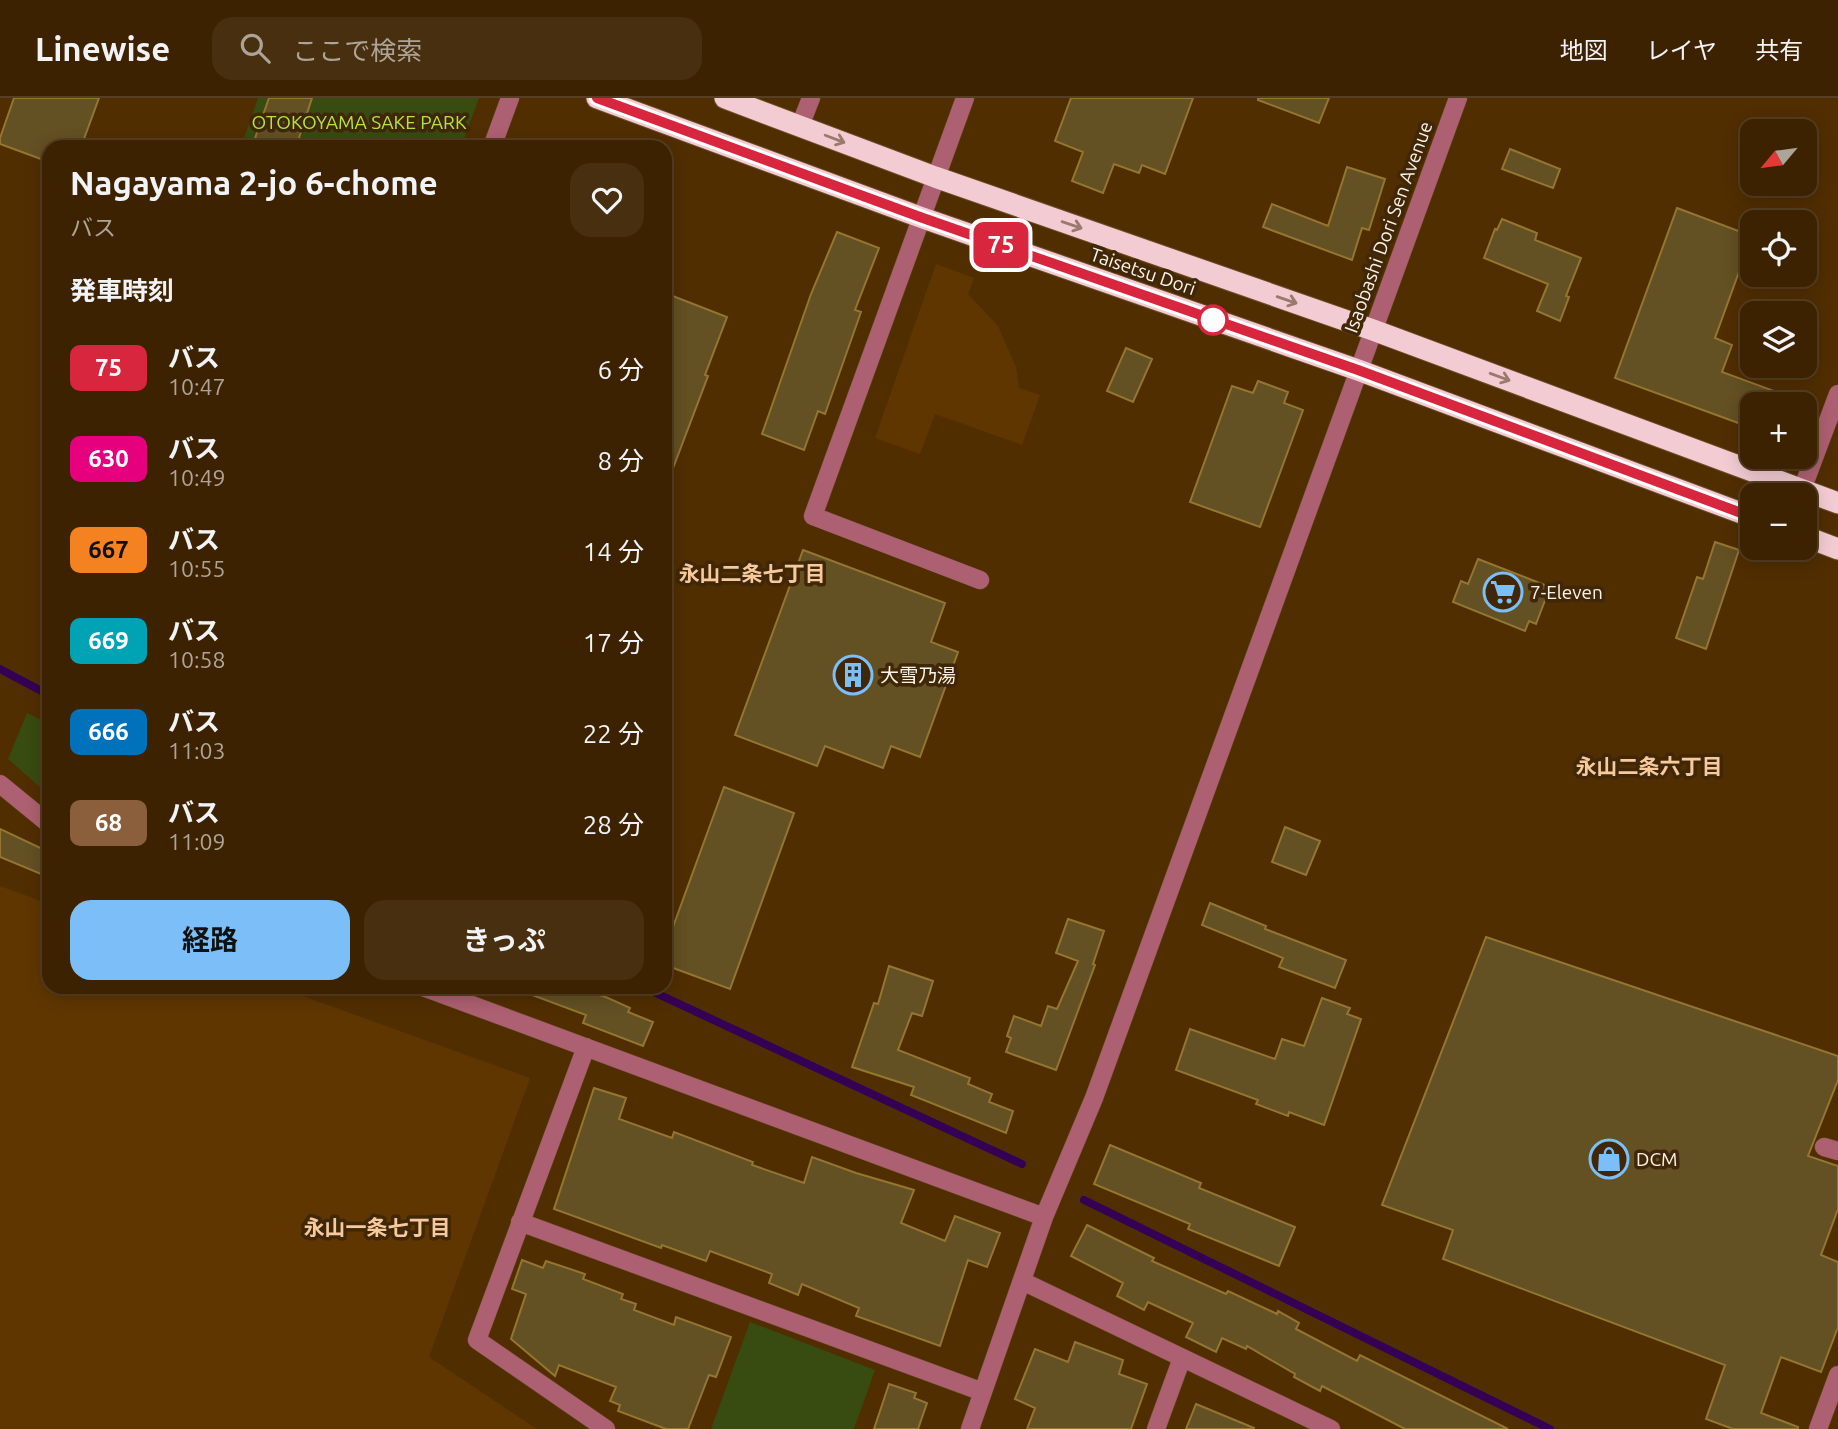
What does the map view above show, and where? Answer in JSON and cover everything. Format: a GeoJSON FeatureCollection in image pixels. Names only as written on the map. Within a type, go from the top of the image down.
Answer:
{"type":"FeatureCollection","features":[{"type":"Feature","properties":{"kind":"highway","name":"Taisetsu Dori"},"geometry":{"type":"LineString","coordinates":[[597,98],[920,217],[1358,370],[1740,513]]}},
{"type":"Feature","properties":{"kind":"highway","name":"Taisetsu Dori"},"geometry":{"type":"LineString","coordinates":[[725,98],[935,177],[1373,330],[1777,483]]}},
{"type":"Feature","properties":{"kind":"highway","name":"Taisetsu Dori"},"geometry":{"type":"LineString","coordinates":[[1817,497],[1838,503]]}},
{"type":"Feature","properties":{"kind":"highway"},"geometry":{"type":"LineString","coordinates":[[1817,541],[1838,549]]}},
{"type":"Feature","properties":{"kind":"street"},"geometry":{"type":"LineString","coordinates":[[495,140],[510,98]]}},
{"type":"Feature","properties":{"kind":"street"},"geometry":{"type":"LineString","coordinates":[[800,126],[811,98]]}},
{"type":"Feature","properties":{"kind":"street"},"geometry":{"type":"LineString","coordinates":[[964,98],[813,516],[980,580]]}},
{"type":"Feature","properties":{"kind":"street","name":"Isaobashi Dori Sen Avenue"},"geometry":{"type":"LineString","coordinates":[[970,1429],[1044,1217],[1098,1086],[1458,98]]}},
{"type":"Feature","properties":{"kind":"street"},"geometry":{"type":"LineString","coordinates":[[1804,483],[1838,394]]}},
{"type":"Feature","properties":{"kind":"street"},"geometry":{"type":"LineString","coordinates":[[0,783],[42,818]]}},
{"type":"Feature","properties":{"kind":"street"},"geometry":{"type":"LineString","coordinates":[[442,994],[1044,1217]]}},
{"type":"Feature","properties":{"kind":"street"},"geometry":{"type":"LineString","coordinates":[[586,1047],[477,1340],[606,1429]]}},
{"type":"Feature","properties":{"kind":"street"},"geometry":{"type":"LineString","coordinates":[[520,1222],[983,1392]]}},
{"type":"Feature","properties":{"kind":"street"},"geometry":{"type":"LineString","coordinates":[[1022,1281],[1326,1428]]}},
{"type":"Feature","properties":{"kind":"street"},"geometry":{"type":"LineString","coordinates":[[1156,1429],[1182,1358]]}},
{"type":"Feature","properties":{"kind":"street"},"geometry":{"type":"LineString","coordinates":[[1818,1429],[1838,1375]]}},
{"type":"Feature","properties":{"kind":"shaded area"},"geometry":{"type":"Polygon","coordinates":[[[936,264],[974,278],[968,294],[998,326],[1016,367],[1019,388],[1040,395],[1022,445],[935,414],[920,454],[875,438],[936,264]]]}},
{"type":"Feature","properties":{"kind":"shaded area"},"geometry":{"type":"Polygon","coordinates":[[[0,886],[42,901],[42,994],[297,994],[530,1078],[429,1357],[537,1429],[0,1429],[0,886]]]}},
{"type":"Feature","properties":{"kind":"green space","name":"OTOKOYAMA SAKE PARK"},"geometry":{"type":"Polygon","coordinates":[[[258,98],[479,98],[464,140],[243,140],[258,98]]]}},
{"type":"Feature","properties":{"kind":"green space"},"geometry":{"type":"Polygon","coordinates":[[[27,713],[42,720],[42,789],[8,759],[27,713]]]}},
{"type":"Feature","properties":{"kind":"green space"},"geometry":{"type":"Polygon","coordinates":[[[750,1322],[875,1370],[854,1429],[711,1429],[750,1322]]]}},
{"type":"Feature","properties":{"kind":"building"},"geometry":{"type":"Polygon","coordinates":[[[14,98],[99,98],[84,140],[42,140],[42,159],[0,144],[14,98]]]}},
{"type":"Feature","properties":{"kind":"building"},"geometry":{"type":"Polygon","coordinates":[[[269,98],[312,98],[298,140],[254,140],[269,98]]]}},
{"type":"Feature","properties":{"kind":"building"},"geometry":{"type":"Polygon","coordinates":[[[1071,98],[1193,98],[1165,174],[1142,165],[1139,173],[1114,164],[1103,193],[1072,181],[1083,152],[1055,141],[1071,98]]]}},
{"type":"Feature","properties":{"kind":"building"},"geometry":{"type":"Polygon","coordinates":[[[1258,98],[1329,98],[1319,123],[1258,98]]]}},
{"type":"Feature","properties":{"kind":"building"},"geometry":{"type":"Polygon","coordinates":[[[1510,149],[1560,169],[1553,188],[1502,169],[1510,149]]]}},
{"type":"Feature","properties":{"kind":"building"},"geometry":{"type":"Polygon","coordinates":[[[1347,167],[1385,179],[1369,230],[1362,228],[1352,260],[1263,227],[1272,204],[1328,226],[1347,167]]]}},
{"type":"Feature","properties":{"kind":"building"},"geometry":{"type":"Polygon","coordinates":[[[1677,208],[1740,232],[1740,269],[1715,338],[1732,345],[1722,372],[1777,392],[1740,392],[1740,424],[1615,378],[1677,208]]]}},
{"type":"Feature","properties":{"kind":"building"},"geometry":{"type":"Polygon","coordinates":[[[1502,219],[1537,233],[1535,240],[1581,258],[1566,296],[1569,297],[1560,321],[1537,311],[1548,284],[1484,258],[1495,229],[1497,230],[1502,219]]]}},
{"type":"Feature","properties":{"kind":"building"},"geometry":{"type":"Polygon","coordinates":[[[837,232],[879,248],[855,310],[861,312],[825,414],[818,411],[804,450],[762,434],[811,294],[837,232]]]}},
{"type":"Feature","properties":{"kind":"building"},"geometry":{"type":"Polygon","coordinates":[[[672,296],[727,317],[705,375],[708,376],[672,471],[672,296]]]}},
{"type":"Feature","properties":{"kind":"building"},"geometry":{"type":"Polygon","coordinates":[[[1126,348],[1152,359],[1133,402],[1107,391],[1126,348]]]}},
{"type":"Feature","properties":{"kind":"building"},"geometry":{"type":"Polygon","coordinates":[[[1258,381],[1288,392],[1284,403],[1303,410],[1260,527],[1190,502],[1232,386],[1253,393],[1258,381]]]}},
{"type":"Feature","properties":{"kind":"building"},"geometry":{"type":"Polygon","coordinates":[[[1715,542],[1739,550],[1706,649],[1676,638],[1697,577],[1703,579],[1715,542]]]}},
{"type":"Feature","properties":{"kind":"building","name":"大雪乃湯"},"geometry":{"type":"Polygon","coordinates":[[[803,550],[945,603],[931,642],[958,652],[920,757],[891,746],[883,768],[825,746],[817,766],[735,735],[803,550]]]}},
{"type":"Feature","properties":{"kind":"building"},"geometry":{"type":"Polygon","coordinates":[[[1478,559],[1550,587],[1536,624],[1529,621],[1525,631],[1453,602],[1461,581],[1468,584],[1478,559]]]}},
{"type":"Feature","properties":{"kind":"building"},"geometry":{"type":"Polygon","coordinates":[[[724,787],[794,813],[730,989],[672,968],[672,930],[724,787]]]}},
{"type":"Feature","properties":{"kind":"building"},"geometry":{"type":"Polygon","coordinates":[[[1285,827],[1320,841],[1306,875],[1272,862],[1285,827]]]}},
{"type":"Feature","properties":{"kind":"building"},"geometry":{"type":"Polygon","coordinates":[[[0,829],[42,849],[41,874],[0,857],[0,829]]]}},
{"type":"Feature","properties":{"kind":"building"},"geometry":{"type":"Polygon","coordinates":[[[1210,903],[1266,926],[1265,929],[1346,960],[1335,988],[1279,967],[1283,958],[1202,925],[1210,903]]]}},
{"type":"Feature","properties":{"kind":"building"},"geometry":{"type":"Polygon","coordinates":[[[1068,919],[1104,931],[1093,964],[1095,965],[1056,1070],[1006,1052],[1011,1038],[1007,1036],[1014,1016],[1041,1026],[1048,1006],[1057,1009],[1078,961],[1056,953],[1068,919]]]}},
{"type":"Feature","properties":{"kind":"building"},"geometry":{"type":"Polygon","coordinates":[[[1486,937],[1838,1056],[1838,1080],[1808,1156],[1838,1166],[1838,1209],[1821,1255],[1838,1262],[1838,1327],[1821,1372],[1781,1357],[1761,1413],[1798,1429],[1733,1429],[1706,1419],[1725,1365],[1443,1259],[1453,1230],[1382,1205],[1486,937]]]}},
{"type":"Feature","properties":{"kind":"building"},"geometry":{"type":"Polygon","coordinates":[[[889,966],[933,981],[922,1016],[912,1013],[898,1050],[970,1078],[968,1084],[992,1094],[989,1102],[1013,1111],[1006,1133],[911,1095],[914,1087],[852,1067],[874,1003],[878,1004],[889,966]]]}},
{"type":"Feature","properties":{"kind":"building"},"geometry":{"type":"Polygon","coordinates":[[[529,994],[597,994],[630,1008],[628,1012],[653,1022],[643,1046],[583,1023],[586,1015],[529,994]]]}},
{"type":"Feature","properties":{"kind":"building"},"geometry":{"type":"Polygon","coordinates":[[[1322,998],[1350,1008],[1347,1014],[1361,1019],[1324,1125],[1289,1112],[1288,1116],[1256,1104],[1258,1100],[1176,1070],[1190,1029],[1275,1059],[1282,1039],[1304,1046],[1322,998]]]}},
{"type":"Feature","properties":{"kind":"building"},"geometry":{"type":"Polygon","coordinates":[[[594,1088],[626,1098],[619,1119],[672,1138],[674,1132],[753,1162],[752,1165],[804,1183],[812,1157],[914,1190],[901,1223],[945,1241],[955,1216],[1000,1233],[987,1267],[968,1260],[940,1346],[856,1316],[859,1308],[802,1284],[798,1295],[769,1283],[772,1274],[710,1251],[706,1261],[662,1245],[661,1248],[554,1209],[594,1088]]]}},
{"type":"Feature","properties":{"kind":"building"},"geometry":{"type":"Polygon","coordinates":[[[1110,1145],[1201,1183],[1199,1188],[1295,1227],[1279,1266],[1188,1229],[1190,1224],[1094,1184],[1110,1145]]]}},
{"type":"Feature","properties":{"kind":"building"},"geometry":{"type":"Polygon","coordinates":[[[1087,1225],[1154,1258],[1152,1261],[1226,1294],[1228,1291],[1277,1314],[1278,1311],[1299,1323],[1296,1329],[1357,1361],[1360,1355],[1508,1429],[1405,1429],[1322,1386],[1320,1391],[1247,1346],[1246,1349],[1222,1338],[1216,1352],[1186,1337],[1193,1323],[1148,1302],[1144,1310],[1117,1296],[1123,1283],[1071,1256],[1087,1225]]]}},
{"type":"Feature","properties":{"kind":"building"},"geometry":{"type":"Polygon","coordinates":[[[522,1260],[543,1268],[546,1261],[585,1274],[583,1279],[623,1294],[621,1299],[636,1304],[634,1310],[674,1325],[676,1317],[731,1337],[716,1377],[709,1375],[688,1429],[666,1429],[618,1411],[620,1405],[610,1401],[616,1387],[559,1365],[555,1376],[511,1339],[526,1294],[512,1289],[522,1260]]]}},
{"type":"Feature","properties":{"kind":"building"},"geometry":{"type":"Polygon","coordinates":[[[1075,1342],[1123,1360],[1119,1374],[1147,1384],[1131,1429],[1027,1429],[1035,1408],[1015,1399],[1035,1349],[1068,1362],[1075,1342]]]}},
{"type":"Feature","properties":{"kind":"building"},"geometry":{"type":"Polygon","coordinates":[[[889,1384],[916,1393],[914,1398],[927,1403],[918,1429],[874,1429],[889,1384]]]}},
{"type":"Feature","properties":{"kind":"building"},"geometry":{"type":"Polygon","coordinates":[[[1196,1404],[1254,1428],[1254,1429],[1186,1429],[1196,1404]]]}},
{"type":"Feature","properties":{"kind":"waterway"},"geometry":{"type":"LineString","coordinates":[[0,669],[42,691]]}},
{"type":"Feature","properties":{"kind":"waterway"},"geometry":{"type":"LineString","coordinates":[[658,994],[1022,1164]]}},
{"type":"Feature","properties":{"kind":"waterway"},"geometry":{"type":"LineString","coordinates":[[1084,1200],[1550,1429]]}},
{"type":"Feature","properties":{"kind":"bus line","name":"75"},"geometry":{"type":"LineString","coordinates":[[597,98],[920,217],[1358,370],[1740,513]]}},
{"type":"Feature","properties":{"kind":"place","name":"7-Eleven"},"geometry":{"type":"Point","coordinates":[1503,592]}},
{"type":"Feature","properties":{"kind":"place","name":"大雪乃湯"},"geometry":{"type":"Point","coordinates":[853,675]}},
{"type":"Feature","properties":{"kind":"place","name":"DCM"},"geometry":{"type":"Point","coordinates":[1609,1159]}},
{"type":"Feature","properties":{"kind":"district","name":"永山二条七丁目"},"geometry":{"type":"Point","coordinates":[752,573]}},
{"type":"Feature","properties":{"kind":"district","name":"永山二条六丁目"},"geometry":{"type":"Point","coordinates":[1649,766]}},
{"type":"Feature","properties":{"kind":"district","name":"永山一条七丁目"},"geometry":{"type":"Point","coordinates":[377,1227]}}]}
